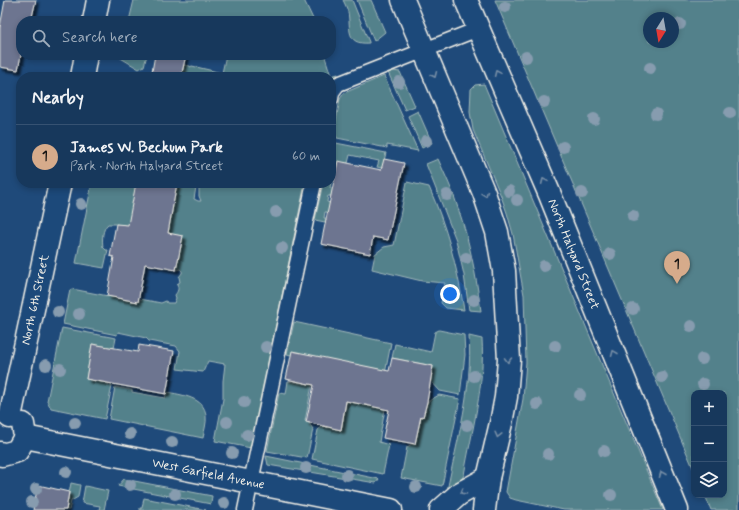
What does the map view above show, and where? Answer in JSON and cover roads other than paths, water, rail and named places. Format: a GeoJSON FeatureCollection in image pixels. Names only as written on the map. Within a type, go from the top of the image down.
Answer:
{"type":"FeatureCollection","features":[{"type":"Feature","properties":{"kind":"main road"},"geometry":{"type":"LineString","coordinates":[[95,16],[98,0]]}},
{"type":"Feature","properties":{"kind":"main road"},"geometry":{"type":"LineString","coordinates":[[403,0],[484,193],[497,232],[504,271],[509,360],[507,390],[488,478],[484,510]]}},
{"type":"Feature","properties":{"kind":"main road","name":"North Halyard Street"},"geometry":{"type":"LineString","coordinates":[[466,0],[550,195],[677,510]]}},
{"type":"Feature","properties":{"kind":"main road"},"geometry":{"type":"LineString","coordinates":[[83,72],[85,60]]}},
{"type":"Feature","properties":{"kind":"main road","name":"North 6th Street"},"geometry":{"type":"LineString","coordinates":[[5,417],[59,188]]}},
{"type":"Feature","properties":{"kind":"main road"},"geometry":{"type":"LineString","coordinates":[[1,458],[17,451],[25,437],[22,423],[5,417]]}},
{"type":"Feature","properties":{"kind":"main road","name":"West Garfield Avenue"},"geometry":{"type":"LineString","coordinates":[[25,437],[391,510]]}},
{"type":"Feature","properties":{"kind":"main road"},"geometry":{"type":"LineString","coordinates":[[441,510],[459,494],[488,478]]}},
{"type":"Feature","properties":{"kind":"lane"},"geometry":{"type":"LineString","coordinates":[[336,87],[338,84],[478,29]]}},
{"type":"Feature","properties":{"kind":"lane"},"geometry":{"type":"LineString","coordinates":[[245,510],[313,188]]}},
{"type":"Feature","properties":{"kind":"place","name":"James W. Beckum Park"},"geometry":{"type":"Point","coordinates":[677,284]}}]}
